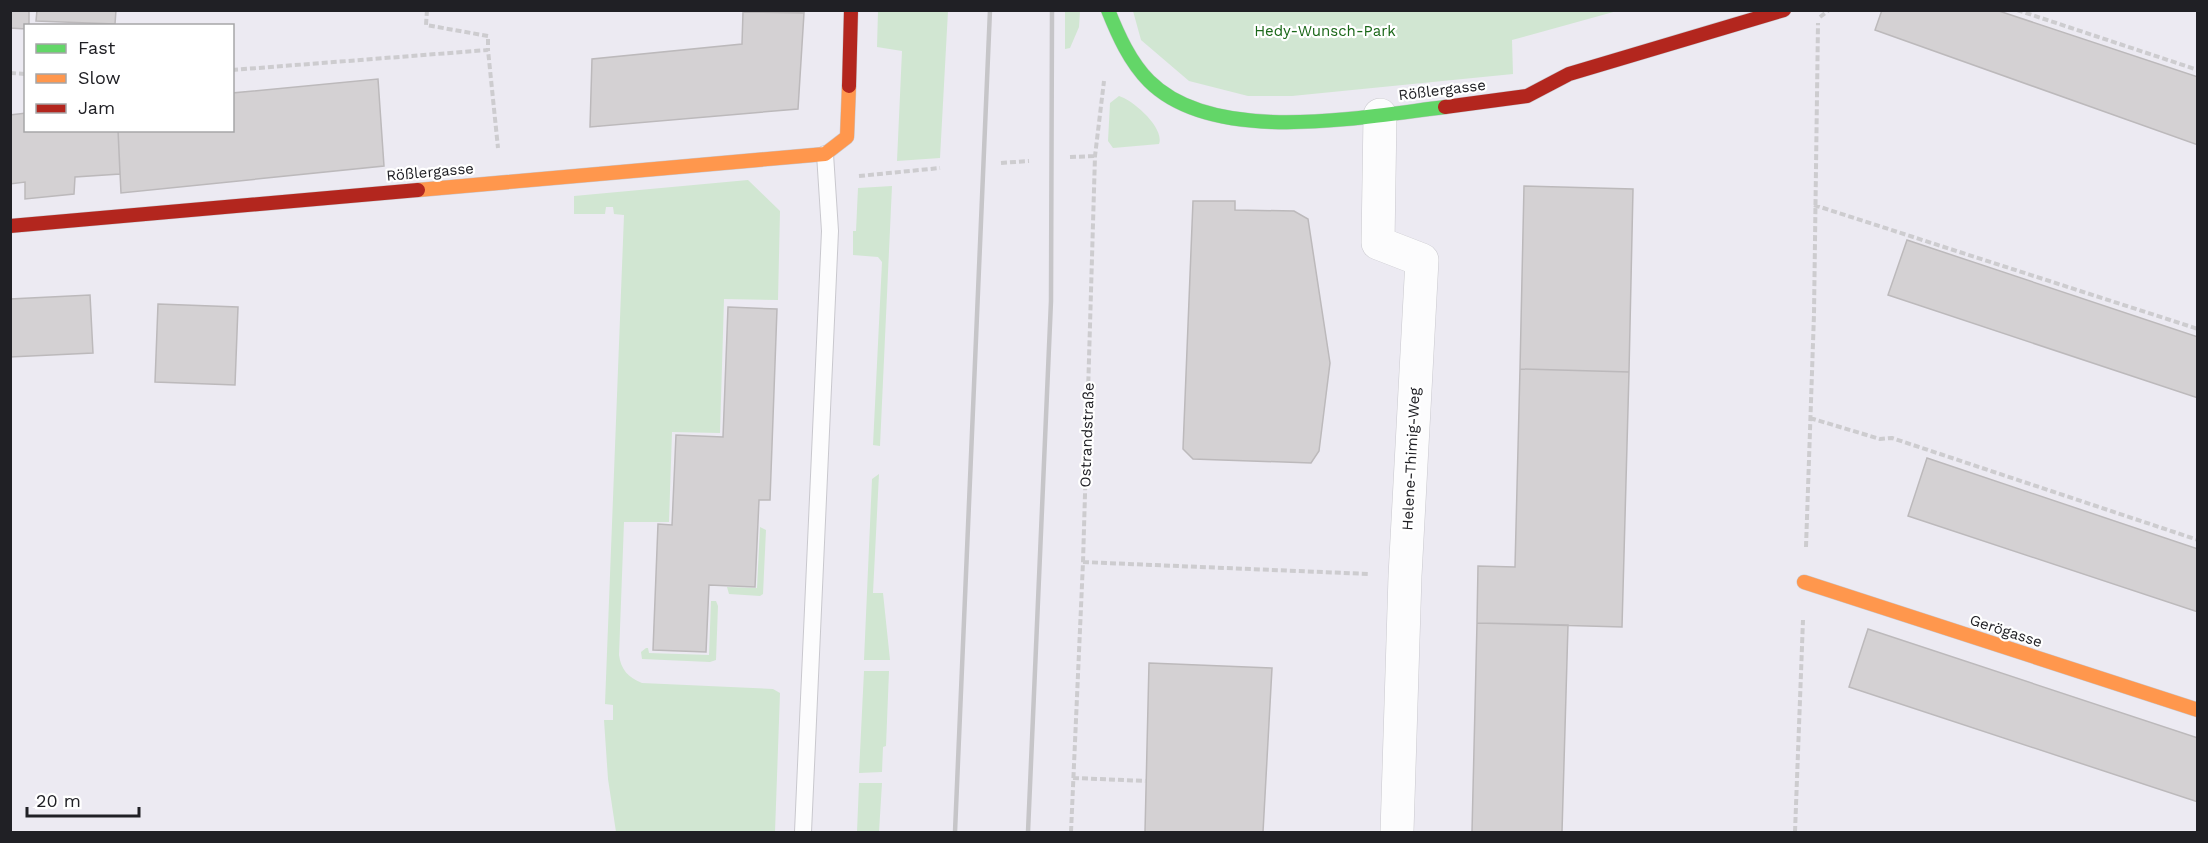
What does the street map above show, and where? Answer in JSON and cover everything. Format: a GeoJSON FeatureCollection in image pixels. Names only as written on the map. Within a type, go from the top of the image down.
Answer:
{"type":"FeatureCollection","features":[{"type":"Feature","properties":{"kind":"street"},"geometry":{"type":"LineString","coordinates":[[825,154],[847,137],[851,10]]}},
{"type":"Feature","properties":{"kind":"street","name":"Rößlergasse"},"geometry":{"type":"LineString","coordinates":[[1108,10],[1121,42],[1149,81],[1183,105],[1223,118],[1265,123],[1380,115],[1527,96],[1569,74],[1784,10]]}},
{"type":"Feature","properties":{"kind":"street","name":"Helene-Thimig-Weg"},"geometry":{"type":"LineString","coordinates":[[1380,115],[1378,243],[1422,260],[1405,576],[1396,832]]}},
{"type":"Feature","properties":{"kind":"street","name":"Rößlergasse"},"geometry":{"type":"LineString","coordinates":[[10,226],[825,154]]}},
{"type":"Feature","properties":{"kind":"street","name":"Gerögasse"},"geometry":{"type":"LineString","coordinates":[[1804,582],[2198,710]]}},
{"type":"Feature","properties":{"kind":"lane"},"geometry":{"type":"LineString","coordinates":[[803,832],[830,231],[825,154]]}},
{"type":"Feature","properties":{"kind":"path"},"geometry":{"type":"LineString","coordinates":[[427,10],[426,25],[488,36],[501,182]]}},
{"type":"Feature","properties":{"kind":"path"},"geometry":{"type":"LineString","coordinates":[[1795,832],[1810,417],[1818,10]]}},
{"type":"Feature","properties":{"kind":"path"},"geometry":{"type":"LineString","coordinates":[[1818,18],[1829,10]]}},
{"type":"Feature","properties":{"kind":"path"},"geometry":{"type":"LineString","coordinates":[[2017,10],[2198,70]]}},
{"type":"Feature","properties":{"kind":"path","name":"Ostrandstraße"},"geometry":{"type":"LineString","coordinates":[[1071,832],[1083,562],[1095,156],[1105,78],[1121,42]]}},
{"type":"Feature","properties":{"kind":"path"},"geometry":{"type":"LineString","coordinates":[[234,70],[488,50]]}},
{"type":"Feature","properties":{"kind":"path"},"geometry":{"type":"LineString","coordinates":[[847,137],[849,176],[940,168]]}},
{"type":"Feature","properties":{"kind":"path"},"geometry":{"type":"LineString","coordinates":[[1071,157],[1095,156]]}},
{"type":"Feature","properties":{"kind":"path"},"geometry":{"type":"LineString","coordinates":[[1001,163],[1029,161]]}},
{"type":"Feature","properties":{"kind":"path"},"geometry":{"type":"LineString","coordinates":[[1814,205],[2198,329]]}},
{"type":"Feature","properties":{"kind":"path"},"geometry":{"type":"LineString","coordinates":[[1810,417],[1880,439],[1892,438],[2198,540]]}},
{"type":"Feature","properties":{"kind":"path"},"geometry":{"type":"LineString","coordinates":[[1083,562],[1405,576]]}},
{"type":"Feature","properties":{"kind":"path"},"geometry":{"type":"LineString","coordinates":[[1073,778],[1146,781]]}},
{"type":"Feature","properties":{"kind":"green space"},"geometry":{"type":"Polygon","coordinates":[[[878,11],[948,11],[940,158],[897,161],[902,51],[877,47],[878,11]]]}},
{"type":"Feature","properties":{"kind":"green space"},"geometry":{"type":"Polygon","coordinates":[[[1065,11],[1080,11],[1079,27],[1070,48],[1065,49],[1065,11]]]}},
{"type":"Feature","properties":{"kind":"green space","name":"Hedy-Wunsch-Park"},"geometry":{"type":"Polygon","coordinates":[[[1133,11],[1617,11],[1512,40],[1513,74],[1292,96],[1248,96],[1189,81],[1141,40],[1133,11]]]}},
{"type":"Feature","properties":{"kind":"green space"},"geometry":{"type":"Polygon","coordinates":[[[1119,96],[1132,103],[1153,123],[1160,138],[1159,144],[1113,148],[1108,141],[1110,103],[1119,96]]]}},
{"type":"Feature","properties":{"kind":"green space"},"geometry":{"type":"Polygon","coordinates":[[[748,180],[780,211],[778,300],[724,299],[720,433],[672,432],[669,522],[624,522],[619,655],[621,665],[626,672],[642,683],[773,689],[780,693],[775,832],[616,832],[608,779],[604,720],[613,720],[613,705],[605,704],[624,215],[614,214],[613,207],[606,207],[605,214],[574,214],[574,196],[748,180]]]}},
{"type":"Feature","properties":{"kind":"green space"},"geometry":{"type":"Polygon","coordinates":[[[892,186],[880,446],[873,445],[882,262],[878,257],[853,255],[853,231],[856,231],[858,188],[892,186]]]}},
{"type":"Feature","properties":{"kind":"green space"},"geometry":{"type":"Polygon","coordinates":[[[879,474],[873,593],[883,593],[890,660],[864,660],[872,479],[879,474]]]}},
{"type":"Feature","properties":{"kind":"green space"},"geometry":{"type":"Polygon","coordinates":[[[760,527],[766,530],[763,594],[760,596],[729,594],[727,587],[757,588],[760,527]]]}},
{"type":"Feature","properties":{"kind":"green space"},"geometry":{"type":"Polygon","coordinates":[[[711,601],[716,601],[718,606],[716,660],[710,662],[642,659],[641,652],[646,648],[649,653],[709,655],[711,601]]]}},
{"type":"Feature","properties":{"kind":"green space"},"geometry":{"type":"Polygon","coordinates":[[[864,671],[889,671],[886,746],[883,747],[882,772],[859,773],[864,671]]]}},
{"type":"Feature","properties":{"kind":"green space"},"geometry":{"type":"Polygon","coordinates":[[[859,783],[882,783],[879,832],[857,832],[859,783]]]}},
{"type":"Feature","properties":{"kind":"building"},"geometry":{"type":"Polygon","coordinates":[[[10,10],[29,10],[29,24],[24,24],[24,29],[10,28],[10,10]]]}},
{"type":"Feature","properties":{"kind":"building"},"geometry":{"type":"Polygon","coordinates":[[[37,10],[116,10],[115,24],[36,21],[37,10]]]}},
{"type":"Feature","properties":{"kind":"building"},"geometry":{"type":"Polygon","coordinates":[[[736,10],[804,10],[804,13],[736,10]]]}},
{"type":"Feature","properties":{"kind":"building"},"geometry":{"type":"Polygon","coordinates":[[[1882,10],[1996,10],[2198,77],[2198,145],[1875,30],[1882,10]]]}},
{"type":"Feature","properties":{"kind":"building"},"geometry":{"type":"Polygon","coordinates":[[[743,12],[804,13],[798,109],[590,127],[592,59],[742,44],[743,12]]]}},
{"type":"Feature","properties":{"kind":"building"},"geometry":{"type":"Polygon","coordinates":[[[378,79],[384,166],[121,193],[118,132],[234,132],[234,93],[378,79]]]}},
{"type":"Feature","properties":{"kind":"building"},"geometry":{"type":"Polygon","coordinates":[[[24,113],[24,132],[118,132],[120,174],[75,177],[74,194],[25,199],[25,182],[10,184],[10,115],[24,113]]]}},
{"type":"Feature","properties":{"kind":"building"},"geometry":{"type":"Polygon","coordinates":[[[1524,186],[1633,189],[1629,372],[1520,369],[1524,186]]]}},
{"type":"Feature","properties":{"kind":"building"},"geometry":{"type":"Polygon","coordinates":[[[1193,201],[1235,201],[1235,210],[1294,211],[1308,219],[1330,363],[1319,451],[1311,463],[1193,459],[1183,449],[1193,201]]]}},
{"type":"Feature","properties":{"kind":"building"},"geometry":{"type":"Polygon","coordinates":[[[1907,240],[2198,337],[2198,398],[1888,295],[1907,240]]]}},
{"type":"Feature","properties":{"kind":"building"},"geometry":{"type":"Polygon","coordinates":[[[90,295],[93,353],[10,357],[10,299],[90,295]]]}},
{"type":"Feature","properties":{"kind":"building"},"geometry":{"type":"Polygon","coordinates":[[[158,304],[238,307],[235,385],[155,382],[158,304]]]}},
{"type":"Feature","properties":{"kind":"building"},"geometry":{"type":"Polygon","coordinates":[[[728,307],[777,309],[770,500],[759,500],[755,587],[709,585],[706,652],[653,650],[658,524],[672,525],[676,435],[723,437],[728,307]]]}},
{"type":"Feature","properties":{"kind":"building"},"geometry":{"type":"Polygon","coordinates":[[[1520,369],[1629,372],[1622,627],[1477,623],[1478,566],[1515,567],[1520,369]]]}},
{"type":"Feature","properties":{"kind":"building"},"geometry":{"type":"Polygon","coordinates":[[[1927,458],[2198,549],[2198,612],[1908,516],[1927,458]]]}},
{"type":"Feature","properties":{"kind":"building"},"geometry":{"type":"Polygon","coordinates":[[[1477,623],[1568,625],[1562,832],[1472,832],[1477,623]]]}},
{"type":"Feature","properties":{"kind":"building"},"geometry":{"type":"Polygon","coordinates":[[[1868,629],[2198,738],[2198,802],[1849,687],[1868,629]]]}},
{"type":"Feature","properties":{"kind":"building"},"geometry":{"type":"Polygon","coordinates":[[[1149,663],[1272,668],[1263,832],[1145,832],[1149,663]]]}},
{"type":"Feature","properties":{"kind":"railway"},"geometry":{"type":"LineString","coordinates":[[955,832],[990,10]]}},
{"type":"Feature","properties":{"kind":"railway"},"geometry":{"type":"LineString","coordinates":[[1028,832],[1051,301],[1052,10]]}},
{"type":"Feature","properties":{"kind":"traffic: fast"},"geometry":{"type":"LineString","coordinates":[[1108,10],[1130,57],[1142,74],[1177,101],[1211,114],[1249,120],[1290,122],[1332,120],[1445,107]]}},
{"type":"Feature","properties":{"kind":"traffic: slow"},"geometry":{"type":"LineString","coordinates":[[418,190],[825,154],[847,137],[849,86]]}},
{"type":"Feature","properties":{"kind":"traffic: slow"},"geometry":{"type":"LineString","coordinates":[[1804,582],[2198,710]]}},
{"type":"Feature","properties":{"kind":"traffic: jam"},"geometry":{"type":"LineString","coordinates":[[849,86],[851,10]]}},
{"type":"Feature","properties":{"kind":"traffic: jam"},"geometry":{"type":"LineString","coordinates":[[1445,107],[1527,96],[1569,74],[1784,10]]}},
{"type":"Feature","properties":{"kind":"traffic: jam"},"geometry":{"type":"LineString","coordinates":[[10,226],[418,190]]}}]}
